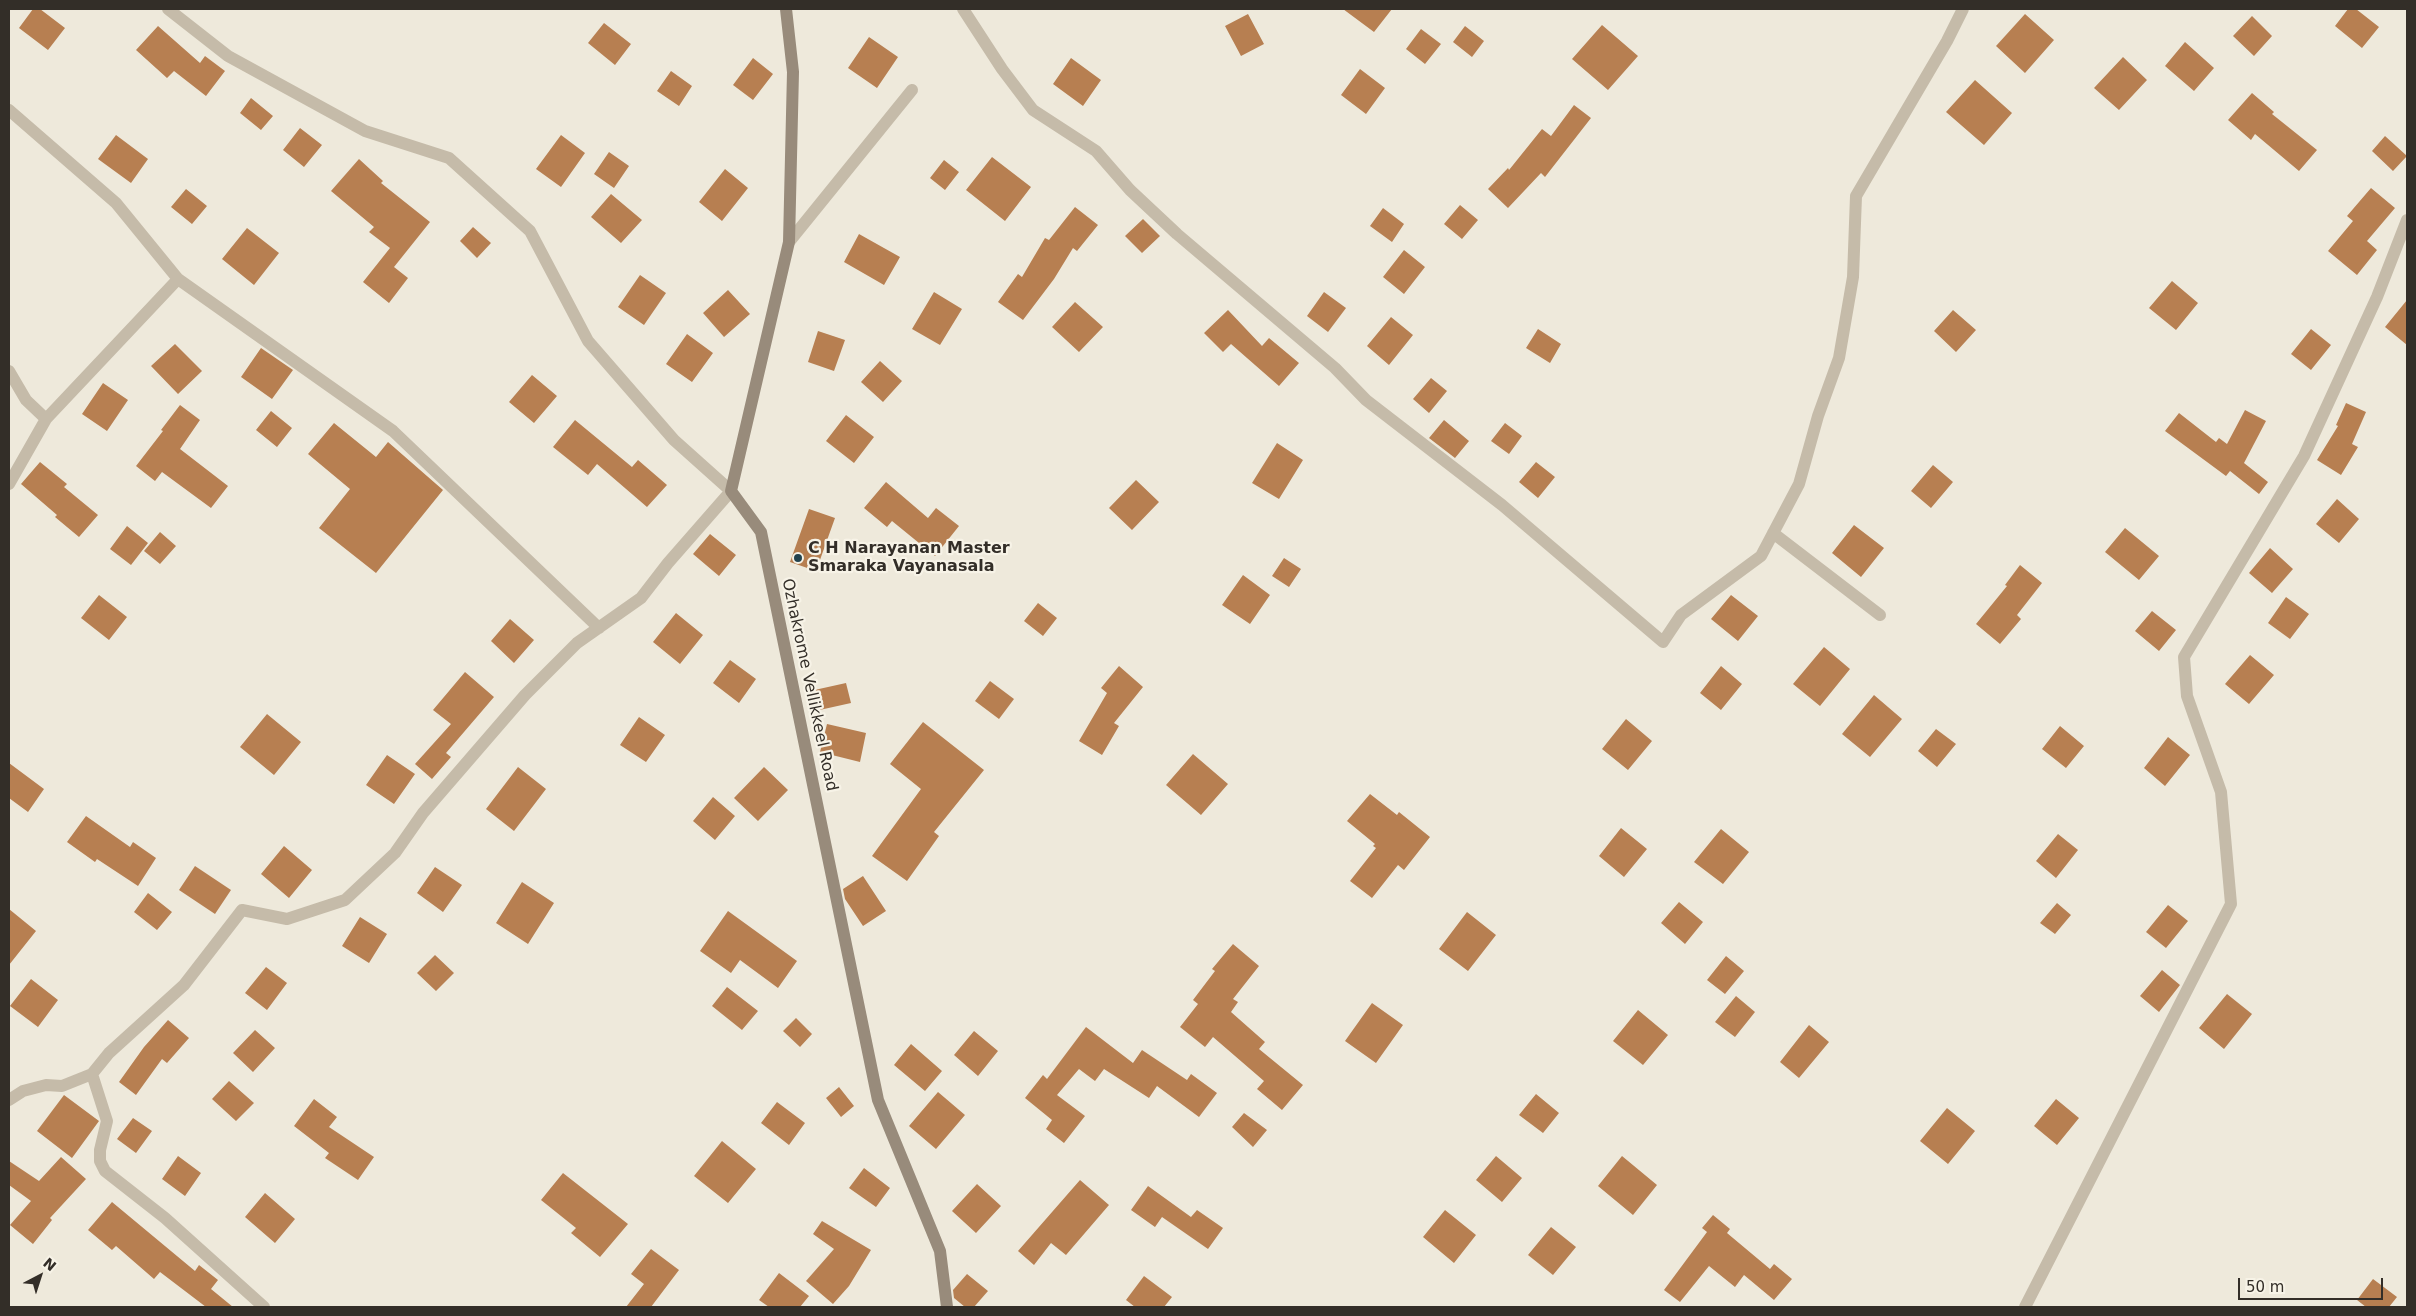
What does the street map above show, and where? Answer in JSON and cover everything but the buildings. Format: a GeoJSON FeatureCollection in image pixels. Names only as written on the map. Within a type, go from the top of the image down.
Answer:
{"type":"FeatureCollection","features":[{"type":"Feature","properties":{"kind":"main road"},"geometry":{"type":"LineString","coordinates":[[731,491],[789,242],[793,72],[786,9]]}},
{"type":"Feature","properties":{"kind":"main road","name":"Ozhakrome Vellikkeel Road"},"geometry":{"type":"LineString","coordinates":[[731,491],[761,532],[878,1100],[940,1252],[947,1307]]}},
{"type":"Feature","properties":{"kind":"street"},"geometry":{"type":"LineString","coordinates":[[9,1100],[23,1091],[46,1085],[62,1086],[92,1074],[109,1053],[184,985],[242,910],[287,919],[345,900],[395,853],[423,813],[525,695],[576,643],[641,598],[668,563],[731,491],[674,440],[588,341],[530,231],[449,158],[365,131],[228,56],[168,9]]}},
{"type":"Feature","properties":{"kind":"street"},"geometry":{"type":"LineString","coordinates":[[963,9],[1002,69],[1033,110],[1096,151],[1130,190],[1177,234],[1328,363],[1366,400],[1502,505],[1664,642],[1681,615],[1761,556],[1799,484],[1818,416],[1839,358],[1853,278],[1856,196],[1947,41],[1963,9]]}},
{"type":"Feature","properties":{"kind":"street"},"geometry":{"type":"LineString","coordinates":[[789,242],[912,90]]}},
{"type":"Feature","properties":{"kind":"street"},"geometry":{"type":"LineString","coordinates":[[9,110],[116,203],[178,279],[393,431],[599,628]]}},
{"type":"Feature","properties":{"kind":"street"},"geometry":{"type":"LineString","coordinates":[[2025,1307],[2232,904],[2221,792],[2187,696],[2184,657],[2304,456],[2378,297],[2407,220]]}},
{"type":"Feature","properties":{"kind":"street"},"geometry":{"type":"LineString","coordinates":[[9,484],[46,419],[178,279]]}},
{"type":"Feature","properties":{"kind":"street"},"geometry":{"type":"LineString","coordinates":[[9,371],[26,400],[46,419]]}},
{"type":"Feature","properties":{"kind":"street"},"geometry":{"type":"LineString","coordinates":[[1773,533],[1880,614]]}},
{"type":"Feature","properties":{"kind":"street"},"geometry":{"type":"LineString","coordinates":[[92,1074],[107,1121],[100,1150],[100,1161],[105,1170],[165,1218],[264,1307]]}},
{"type":"Feature","properties":{"kind":"place","name":"C H Narayanan Master Smaraka Vayanasala"},"geometry":{"type":"Point","coordinates":[798,558]}}]}
